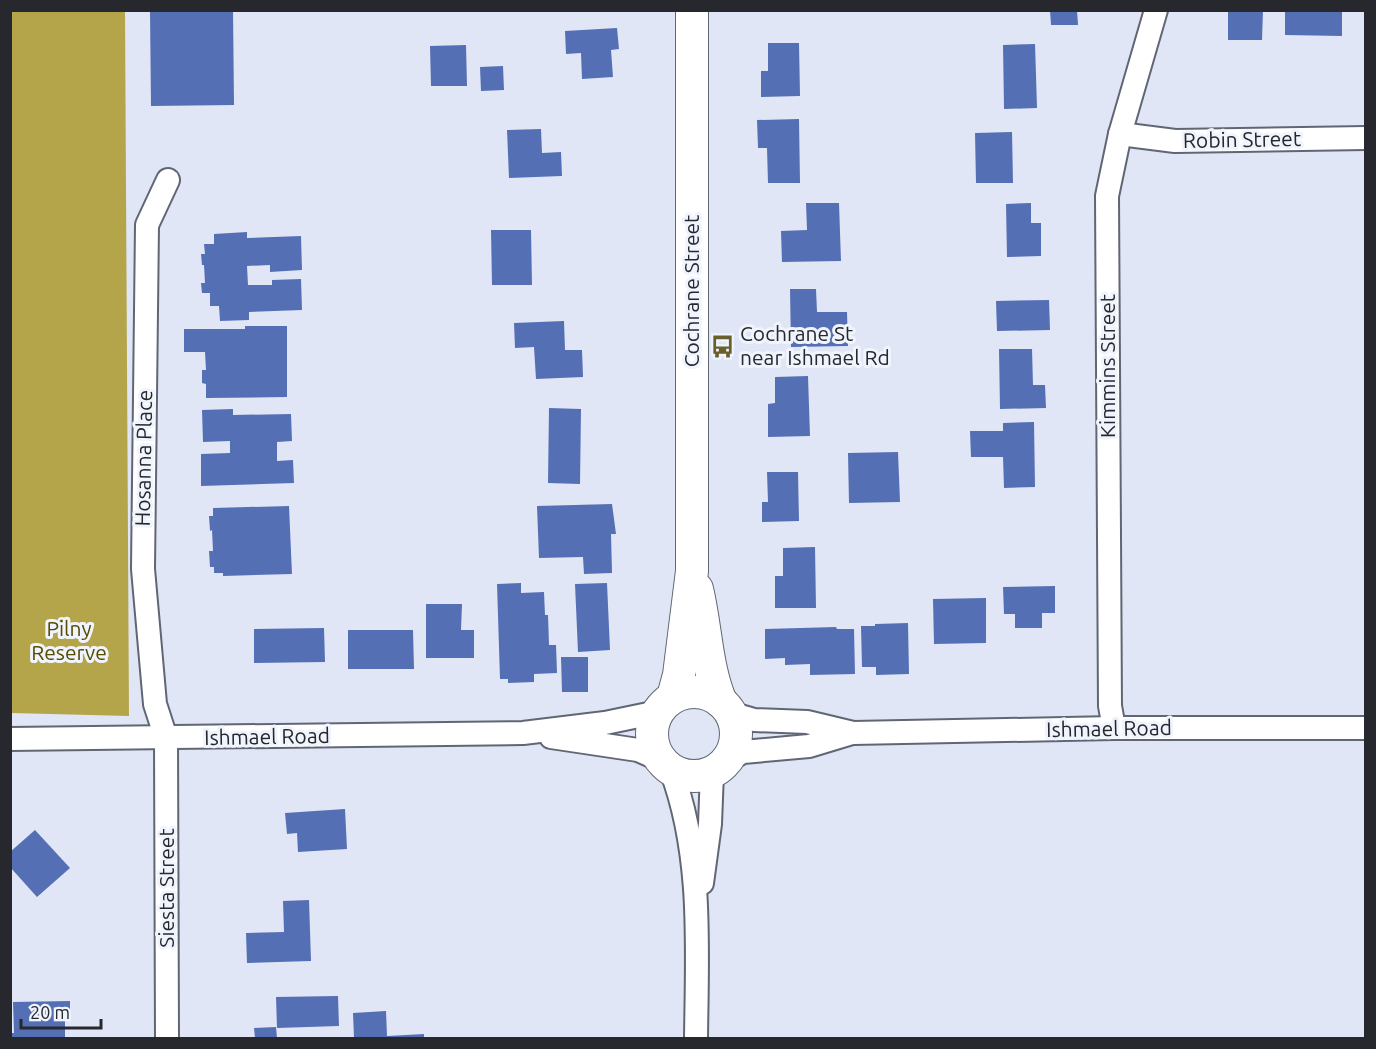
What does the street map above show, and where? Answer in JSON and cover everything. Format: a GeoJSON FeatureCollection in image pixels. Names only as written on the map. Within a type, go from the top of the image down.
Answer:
{"type":"FeatureCollection","features":[{"type":"Feature","properties":{"kind":"street","name":"Cochrane Street"},"geometry":{"type":"LineString","coordinates":[[666,705],[679,675],[692,571],[692,10]]}},
{"type":"Feature","properties":{"kind":"street","name":"Kimmins Street"},"geometry":{"type":"LineString","coordinates":[[1114,728],[1110,706],[1107,196],[1120,134],[1155,10]]}},
{"type":"Feature","properties":{"kind":"street","name":"Robin Street"},"geometry":{"type":"LineString","coordinates":[[1120,134],[1175,141],[1365,138]]}},
{"type":"Feature","properties":{"kind":"street","name":"Hosanna Place"},"geometry":{"type":"LineString","coordinates":[[166,738],[155,704],[143,569],[147,225],[168,180]]}},
{"type":"Feature","properties":{"kind":"street","name":"Cochrane Street"},"geometry":{"type":"LineString","coordinates":[[692,571],[704,620],[714,684],[726,708]]}},
{"type":"Feature","properties":{"kind":"street"},"geometry":{"type":"LineString","coordinates":[[696,1038],[698,911],[720,766],[736,737],[735,725],[726,708],[701,692],[681,694],[666,705],[653,723],[652,736],[655,748],[666,764],[687,824],[698,911]]}},
{"type":"Feature","properties":{"kind":"street","name":"Ishmael Road"},"geometry":{"type":"LineString","coordinates":[[10,739],[523,733],[605,723],[666,705]]}},
{"type":"Feature","properties":{"kind":"street","name":"Ishmael Road"},"geometry":{"type":"LineString","coordinates":[[726,708],[754,720],[807,722],[853,733],[1114,728],[1365,728]]}},
{"type":"Feature","properties":{"kind":"street","name":"Ishmael Road"},"geometry":{"type":"LineString","coordinates":[[523,733],[638,750],[666,764]]}},
{"type":"Feature","properties":{"kind":"street","name":"Ishmael Road"},"geometry":{"type":"LineString","coordinates":[[720,766],[743,752],[809,746],[853,733]]}},
{"type":"Feature","properties":{"kind":"street","name":"Siesta Street"},"geometry":{"type":"LineString","coordinates":[[166,738],[167,1038]]}},
{"type":"Feature","properties":{"kind":"street"},"geometry":{"type":"LineString","coordinates":[[666,764],[684,775],[698,776],[720,766]]}},
{"type":"Feature","properties":{"kind":"green space","name":"Pilny Reserve"},"geometry":{"type":"Polygon","coordinates":[[[11,10],[125,11],[129,716],[11,713],[11,10]]]}},
{"type":"Feature","properties":{"kind":"building"},"geometry":{"type":"Polygon","coordinates":[[[150,10],[233,10],[234,105],[151,106],[150,10]]]}},
{"type":"Feature","properties":{"kind":"building"},"geometry":{"type":"Polygon","coordinates":[[[1050,10],[1077,10],[1078,25],[1051,25],[1050,10]]]}},
{"type":"Feature","properties":{"kind":"building"},"geometry":{"type":"Polygon","coordinates":[[[1228,10],[1263,10],[1262,40],[1228,40],[1228,10]]]}},
{"type":"Feature","properties":{"kind":"building"},"geometry":{"type":"Polygon","coordinates":[[[1285,10],[1342,10],[1342,36],[1285,35],[1285,10]]]}},
{"type":"Feature","properties":{"kind":"building"},"geometry":{"type":"Polygon","coordinates":[[[617,28],[619,49],[611,50],[613,77],[582,79],[581,53],[566,54],[565,31],[617,28]]]}},
{"type":"Feature","properties":{"kind":"building"},"geometry":{"type":"Polygon","coordinates":[[[768,43],[799,43],[800,96],[761,97],[761,71],[768,71],[768,43]]]}},
{"type":"Feature","properties":{"kind":"building"},"geometry":{"type":"Polygon","coordinates":[[[1035,44],[1037,108],[1004,109],[1003,45],[1035,44]]]}},
{"type":"Feature","properties":{"kind":"building"},"geometry":{"type":"Polygon","coordinates":[[[466,45],[467,86],[431,86],[430,46],[466,45]]]}},
{"type":"Feature","properties":{"kind":"building"},"geometry":{"type":"Polygon","coordinates":[[[503,66],[504,90],[481,91],[480,67],[503,66]]]}},
{"type":"Feature","properties":{"kind":"building"},"geometry":{"type":"Polygon","coordinates":[[[799,119],[800,183],[768,183],[767,148],[758,148],[757,120],[799,119]]]}},
{"type":"Feature","properties":{"kind":"building"},"geometry":{"type":"Polygon","coordinates":[[[541,129],[542,153],[561,152],[562,176],[509,178],[507,130],[541,129]]]}},
{"type":"Feature","properties":{"kind":"building"},"geometry":{"type":"Polygon","coordinates":[[[1012,132],[1013,183],[976,183],[975,133],[1012,132]]]}},
{"type":"Feature","properties":{"kind":"building"},"geometry":{"type":"Polygon","coordinates":[[[806,203],[839,203],[841,261],[782,262],[781,231],[807,230],[806,203]]]}},
{"type":"Feature","properties":{"kind":"building"},"geometry":{"type":"Polygon","coordinates":[[[1031,203],[1031,223],[1041,223],[1041,256],[1007,257],[1006,204],[1031,203]]]}},
{"type":"Feature","properties":{"kind":"building"},"geometry":{"type":"Polygon","coordinates":[[[491,230],[531,230],[532,285],[492,285],[491,230]]]}},
{"type":"Feature","properties":{"kind":"building"},"geometry":{"type":"Polygon","coordinates":[[[247,232],[247,238],[301,236],[302,270],[270,272],[270,265],[247,266],[248,285],[272,285],[272,280],[301,279],[302,310],[249,312],[249,320],[220,321],[219,306],[210,306],[210,293],[202,293],[201,283],[205,283],[201,254],[205,254],[204,244],[214,244],[214,234],[247,232]]]}},
{"type":"Feature","properties":{"kind":"building"},"geometry":{"type":"Polygon","coordinates":[[[790,289],[816,289],[817,312],[847,312],[848,346],[791,347],[790,289]]]}},
{"type":"Feature","properties":{"kind":"building"},"geometry":{"type":"Polygon","coordinates":[[[1049,300],[1050,330],[997,331],[996,301],[1049,300]]]}},
{"type":"Feature","properties":{"kind":"building"},"geometry":{"type":"Polygon","coordinates":[[[564,321],[565,350],[582,350],[583,377],[536,379],[534,347],[515,348],[514,323],[564,321]]]}},
{"type":"Feature","properties":{"kind":"building"},"geometry":{"type":"Polygon","coordinates":[[[245,326],[287,326],[287,397],[206,398],[206,384],[202,383],[202,370],[206,370],[205,352],[184,352],[184,329],[245,329],[245,326]]]}},
{"type":"Feature","properties":{"kind":"building"},"geometry":{"type":"Polygon","coordinates":[[[999,349],[1032,349],[1033,385],[1045,385],[1046,408],[1000,409],[999,349]]]}},
{"type":"Feature","properties":{"kind":"building"},"geometry":{"type":"Polygon","coordinates":[[[808,376],[810,436],[768,437],[768,404],[775,403],[775,377],[808,376]]]}},
{"type":"Feature","properties":{"kind":"building"},"geometry":{"type":"Polygon","coordinates":[[[549,408],[581,409],[580,484],[548,483],[549,408]]]}},
{"type":"Feature","properties":{"kind":"building"},"geometry":{"type":"Polygon","coordinates":[[[233,409],[233,415],[291,414],[292,441],[277,442],[277,461],[293,460],[294,483],[201,486],[201,454],[230,453],[230,441],[203,442],[202,410],[233,409]]]}},
{"type":"Feature","properties":{"kind":"building"},"geometry":{"type":"Polygon","coordinates":[[[1034,422],[1035,487],[1004,488],[1003,457],[971,457],[970,431],[1003,431],[1003,423],[1034,422]]]}},
{"type":"Feature","properties":{"kind":"building"},"geometry":{"type":"Polygon","coordinates":[[[898,452],[900,502],[849,503],[848,453],[898,452]]]}},
{"type":"Feature","properties":{"kind":"building"},"geometry":{"type":"Polygon","coordinates":[[[767,472],[798,472],[799,521],[762,522],[762,502],[768,502],[767,472]]]}},
{"type":"Feature","properties":{"kind":"building"},"geometry":{"type":"Polygon","coordinates":[[[612,504],[616,534],[611,534],[612,573],[584,574],[583,557],[539,558],[537,506],[612,504]]]}},
{"type":"Feature","properties":{"kind":"building"},"geometry":{"type":"Polygon","coordinates":[[[289,506],[292,574],[223,576],[223,573],[214,573],[214,567],[210,567],[209,551],[213,551],[209,516],[213,516],[213,508],[289,506]]]}},
{"type":"Feature","properties":{"kind":"building"},"geometry":{"type":"Polygon","coordinates":[[[815,547],[816,608],[775,608],[775,576],[783,576],[783,548],[815,547]]]}},
{"type":"Feature","properties":{"kind":"building"},"geometry":{"type":"Polygon","coordinates":[[[521,583],[521,593],[544,592],[545,615],[548,615],[549,645],[556,645],[557,673],[534,674],[534,682],[508,683],[508,679],[500,679],[497,584],[521,583]]]}},
{"type":"Feature","properties":{"kind":"building"},"geometry":{"type":"Polygon","coordinates":[[[607,583],[610,650],[578,652],[575,584],[607,583]]]}},
{"type":"Feature","properties":{"kind":"building"},"geometry":{"type":"Polygon","coordinates":[[[1055,586],[1055,613],[1042,613],[1042,628],[1015,628],[1015,614],[1004,614],[1003,587],[1055,586]]]}},
{"type":"Feature","properties":{"kind":"building"},"geometry":{"type":"Polygon","coordinates":[[[986,598],[986,643],[934,644],[933,599],[986,598]]]}},
{"type":"Feature","properties":{"kind":"building"},"geometry":{"type":"Polygon","coordinates":[[[426,604],[462,604],[461,630],[474,630],[474,658],[426,658],[426,604]]]}},
{"type":"Feature","properties":{"kind":"building"},"geometry":{"type":"Polygon","coordinates":[[[908,623],[909,674],[876,675],[876,667],[862,667],[861,626],[908,623]]]}},
{"type":"Feature","properties":{"kind":"building"},"geometry":{"type":"Polygon","coordinates":[[[836,627],[837,629],[854,629],[855,674],[810,675],[810,664],[785,665],[785,658],[765,659],[765,629],[836,627]]]}},
{"type":"Feature","properties":{"kind":"building"},"geometry":{"type":"Polygon","coordinates":[[[324,628],[325,662],[254,663],[254,629],[324,628]]]}},
{"type":"Feature","properties":{"kind":"building"},"geometry":{"type":"Polygon","coordinates":[[[348,630],[413,630],[414,669],[348,669],[348,630]]]}},
{"type":"Feature","properties":{"kind":"building"},"geometry":{"type":"Polygon","coordinates":[[[561,657],[588,657],[588,692],[562,692],[561,657]]]}},
{"type":"Feature","properties":{"kind":"building"},"geometry":{"type":"Polygon","coordinates":[[[345,809],[347,849],[298,852],[297,833],[287,834],[285,813],[345,809]]]}},
{"type":"Feature","properties":{"kind":"building"},"geometry":{"type":"Polygon","coordinates":[[[35,830],[70,868],[37,897],[10,867],[10,852],[35,830]]]}},
{"type":"Feature","properties":{"kind":"building"},"geometry":{"type":"Polygon","coordinates":[[[309,900],[311,961],[247,963],[246,933],[284,932],[283,901],[309,900]]]}},
{"type":"Feature","properties":{"kind":"building"},"geometry":{"type":"Polygon","coordinates":[[[338,996],[339,1026],[277,1028],[276,997],[338,996]]]}},
{"type":"Feature","properties":{"kind":"building"},"geometry":{"type":"Polygon","coordinates":[[[70,1001],[70,1018],[65,1018],[65,1038],[10,1038],[10,1033],[14,1033],[13,1002],[70,1001]]]}},
{"type":"Feature","properties":{"kind":"building"},"geometry":{"type":"Polygon","coordinates":[[[386,1011],[387,1036],[424,1034],[424,1038],[354,1038],[353,1013],[386,1011]]]}},
{"type":"Feature","properties":{"kind":"building"},"geometry":{"type":"Polygon","coordinates":[[[276,1027],[277,1038],[255,1038],[254,1028],[276,1027]]]}},
{"type":"Feature","properties":{"kind":"place","name":"Cochrane St near Ishmael Rd"},"geometry":{"type":"Point","coordinates":[722,346]}}]}
